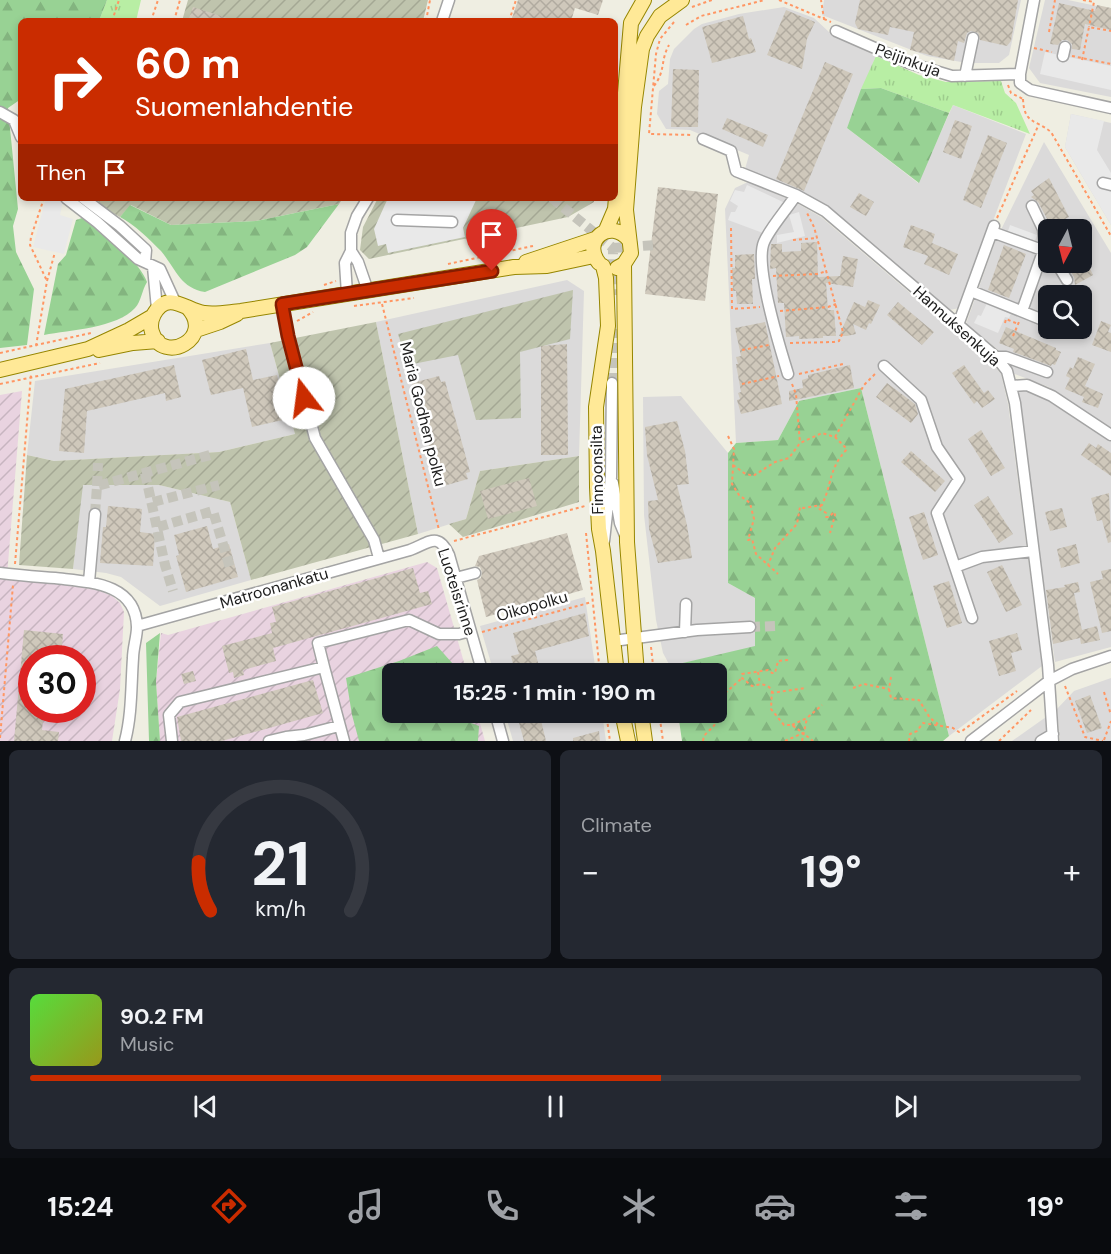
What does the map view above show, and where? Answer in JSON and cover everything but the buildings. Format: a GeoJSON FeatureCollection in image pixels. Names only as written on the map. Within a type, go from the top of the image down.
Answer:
{"type":"FeatureCollection","features":[{"type":"Feature","properties":{"kind":"main road"},"geometry":{"type":"LineString","coordinates":[[618,174],[631,23],[644,0]]}},
{"type":"Feature","properties":{"kind":"main road"},"geometry":{"type":"LineString","coordinates":[[595,239],[592,248],[598,261],[610,268],[624,264],[631,253],[626,210],[634,107],[642,49],[647,36],[660,16],[686,4]]}},
{"type":"Feature","properties":{"kind":"main road"},"geometry":{"type":"LineString","coordinates":[[514,267],[595,239],[606,230],[615,209],[616,201]]}},
{"type":"Feature","properties":{"kind":"main road"},"geometry":{"type":"LineString","coordinates":[[606,230],[619,231],[629,240]]}},
{"type":"Feature","properties":{"kind":"main road"},"geometry":{"type":"LineString","coordinates":[[0,370],[88,349],[129,330],[165,304],[181,305],[203,313],[241,311],[282,304],[346,287],[368,291],[514,267],[598,261]]}},
{"type":"Feature","properties":{"kind":"main road","name":"Finnoonsilta"},"geometry":{"type":"LineString","coordinates":[[598,261],[606,278],[608,326],[596,407],[598,529],[603,551],[616,663]]}},
{"type":"Feature","properties":{"kind":"main road","name":"Finnoonsilta"},"geometry":{"type":"LineString","coordinates":[[624,264],[627,542],[637,663]]}},
{"type":"Feature","properties":{"kind":"main road"},"geometry":{"type":"LineString","coordinates":[[88,349],[98,350],[133,343],[161,344],[174,348],[186,344],[196,330],[195,317],[181,305]]}},
{"type":"Feature","properties":{"kind":"main road"},"geometry":{"type":"LineString","coordinates":[[196,330],[220,322],[241,311]]}},
{"type":"Feature","properties":{"kind":"main road"},"geometry":{"type":"LineString","coordinates":[[155,312],[151,329],[161,344]]}},
{"type":"Feature","properties":{"kind":"main road"},"geometry":{"type":"LineString","coordinates":[[624,723],[628,741]]}},
{"type":"Feature","properties":{"kind":"main road"},"geometry":{"type":"LineString","coordinates":[[643,723],[645,741]]}},
{"type":"Feature","properties":{"kind":"street"},"geometry":{"type":"LineString","coordinates":[[443,18],[449,0]]}},
{"type":"Feature","properties":{"kind":"street"},"geometry":{"type":"LineString","coordinates":[[1034,0],[1020,83],[1030,90],[1111,108]]}},
{"type":"Feature","properties":{"kind":"street","name":"Peijinkuja"},"geometry":{"type":"LineString","coordinates":[[835,27],[924,69],[952,76],[1020,74]]}},
{"type":"Feature","properties":{"kind":"street"},"geometry":{"type":"LineString","coordinates":[[965,76],[973,38]]}},
{"type":"Feature","properties":{"kind":"street"},"geometry":{"type":"LineString","coordinates":[[0,112],[17,118]]}},
{"type":"Feature","properties":{"kind":"street","name":"Hannuksenkuja"},"geometry":{"type":"LineString","coordinates":[[703,139],[731,152],[736,171],[796,195],[825,211],[996,357],[1007,371],[1015,403],[1049,681],[1053,737]]}},
{"type":"Feature","properties":{"kind":"street"},"geometry":{"type":"LineString","coordinates":[[788,375],[771,309],[762,258],[764,241],[796,195]]}},
{"type":"Feature","properties":{"kind":"street"},"geometry":{"type":"LineString","coordinates":[[70,201],[138,259],[160,269],[181,305]]}},
{"type":"Feature","properties":{"kind":"street"},"geometry":{"type":"LineString","coordinates":[[87,201],[120,226],[146,250],[155,312]]}},
{"type":"Feature","properties":{"kind":"street"},"geometry":{"type":"LineString","coordinates":[[346,287],[345,263],[351,251],[351,233],[366,201]]}},
{"type":"Feature","properties":{"kind":"street"},"geometry":{"type":"LineString","coordinates":[[1032,206],[1038,219]]}},
{"type":"Feature","properties":{"kind":"street"},"geometry":{"type":"LineString","coordinates":[[396,220],[452,222]]}},
{"type":"Feature","properties":{"kind":"street"},"geometry":{"type":"LineString","coordinates":[[958,325],[993,229],[1038,249]]}},
{"type":"Feature","properties":{"kind":"street"},"geometry":{"type":"LineString","coordinates":[[351,251],[358,262],[368,291]]}},
{"type":"Feature","properties":{"kind":"street"},"geometry":{"type":"LineString","coordinates":[[1022,311],[1038,272]]}},
{"type":"Feature","properties":{"kind":"street"},"geometry":{"type":"LineString","coordinates":[[1063,273],[1067,280]]}},
{"type":"Feature","properties":{"kind":"street"},"geometry":{"type":"LineString","coordinates":[[971,291],[1038,318]]}},
{"type":"Feature","properties":{"kind":"street"},"geometry":{"type":"LineString","coordinates":[[282,304],[288,336],[315,438],[374,540],[379,558]]}},
{"type":"Feature","properties":{"kind":"street"},"geometry":{"type":"LineString","coordinates":[[996,357],[1006,357],[1047,372]]}},
{"type":"Feature","properties":{"kind":"street"},"geometry":{"type":"LineString","coordinates":[[884,366],[921,400],[937,447],[959,479],[937,513],[972,618]]}},
{"type":"Feature","properties":{"kind":"street"},"geometry":{"type":"LineString","coordinates":[[603,551],[611,477],[612,383]]}},
{"type":"Feature","properties":{"kind":"street"},"geometry":{"type":"LineString","coordinates":[[1011,386],[1027,385],[1052,396],[1111,435]]}},
{"type":"Feature","properties":{"kind":"street"},"geometry":{"type":"LineString","coordinates":[[611,477],[620,523],[627,542]]}},
{"type":"Feature","properties":{"kind":"street"},"geometry":{"type":"LineString","coordinates":[[89,582],[95,514]]}},
{"type":"Feature","properties":{"kind":"street","name":"Luoteisrinne"},"geometry":{"type":"LineString","coordinates":[[410,550],[434,540],[444,544],[475,632],[481,663]]}},
{"type":"Feature","properties":{"kind":"street","name":"Matroonankatu"},"geometry":{"type":"LineString","coordinates":[[137,626],[410,550]]}},
{"type":"Feature","properties":{"kind":"street"},"geometry":{"type":"LineString","coordinates":[[955,567],[982,557],[1033,551]]}},
{"type":"Feature","properties":{"kind":"street"},"geometry":{"type":"LineString","coordinates":[[0,573],[107,586],[122,595],[133,609],[137,626],[125,741]]}},
{"type":"Feature","properties":{"kind":"street"},"geometry":{"type":"LineString","coordinates":[[456,578],[475,573]]}},
{"type":"Feature","properties":{"kind":"street"},"geometry":{"type":"LineString","coordinates":[[685,632],[686,604]]}},
{"type":"Feature","properties":{"kind":"street"},"geometry":{"type":"LineString","coordinates":[[344,741],[318,642],[409,620],[439,634],[475,632]]}},
{"type":"Feature","properties":{"kind":"street"},"geometry":{"type":"LineString","coordinates":[[613,641],[697,630],[750,627]]}},
{"type":"Feature","properties":{"kind":"street"},"geometry":{"type":"LineString","coordinates":[[970,741],[1049,681],[1072,669],[1111,657]]}},
{"type":"Feature","properties":{"kind":"street"},"geometry":{"type":"LineString","coordinates":[[172,741],[169,715],[180,702],[324,667]]}},
{"type":"Feature","properties":{"kind":"street"},"geometry":{"type":"LineString","coordinates":[[498,723],[503,741]]}},
{"type":"Feature","properties":{"kind":"street"},"geometry":{"type":"LineString","coordinates":[[269,741],[339,726]]}},
{"type":"Feature","properties":{"kind":"street"},"geometry":{"type":"LineString","coordinates":[[1041,741],[1053,737]]}},
{"type":"Feature","properties":{"kind":"path"},"geometry":{"type":"LineString","coordinates":[[113,18],[119,0]]}},
{"type":"Feature","properties":{"kind":"path"},"geometry":{"type":"LineString","coordinates":[[152,18],[158,0]]}},
{"type":"Feature","properties":{"kind":"path"},"geometry":{"type":"LineString","coordinates":[[175,18],[180,0]]}},
{"type":"Feature","properties":{"kind":"path"},"geometry":{"type":"LineString","coordinates":[[427,18],[430,0]]}},
{"type":"Feature","properties":{"kind":"path"},"geometry":{"type":"LineString","coordinates":[[510,18],[516,0]]}},
{"type":"Feature","properties":{"kind":"path"},"geometry":{"type":"LineString","coordinates":[[686,4],[712,0]]}},
{"type":"Feature","properties":{"kind":"path"},"geometry":{"type":"LineString","coordinates":[[686,25],[701,16],[765,0]]}},
{"type":"Feature","properties":{"kind":"path"},"geometry":{"type":"LineString","coordinates":[[779,0],[824,19],[835,27]]}},
{"type":"Feature","properties":{"kind":"path"},"geometry":{"type":"LineString","coordinates":[[821,0],[824,19]]}},
{"type":"Feature","properties":{"kind":"path"},"geometry":{"type":"LineString","coordinates":[[1048,32],[1055,0]]}},
{"type":"Feature","properties":{"kind":"path"},"geometry":{"type":"LineString","coordinates":[[1082,60],[1094,2],[1083,0]]}},
{"type":"Feature","properties":{"kind":"path"},"geometry":{"type":"LineString","coordinates":[[1046,14],[1052,15]]}},
{"type":"Feature","properties":{"kind":"path"},"geometry":{"type":"LineString","coordinates":[[678,16],[660,39],[656,54],[649,134],[692,135],[703,139]]}},
{"type":"Feature","properties":{"kind":"path"},"geometry":{"type":"LineString","coordinates":[[1089,27],[1111,32]]}},
{"type":"Feature","properties":{"kind":"path"},"geometry":{"type":"LineString","coordinates":[[653,87],[662,75],[665,53],[669,45]]}},
{"type":"Feature","properties":{"kind":"path"},"geometry":{"type":"LineString","coordinates":[[1023,99],[1025,115],[1030,121],[1052,132],[1111,236]]}},
{"type":"Feature","properties":{"kind":"path"},"geometry":{"type":"LineString","coordinates":[[993,229],[1039,124]]}},
{"type":"Feature","properties":{"kind":"path"},"geometry":{"type":"LineString","coordinates":[[43,201],[30,245],[47,281]]}},
{"type":"Feature","properties":{"kind":"path"},"geometry":{"type":"LineString","coordinates":[[742,350],[779,344],[839,341],[843,332],[818,238],[808,217],[807,201]]}},
{"type":"Feature","properties":{"kind":"path"},"geometry":{"type":"LineString","coordinates":[[731,228],[732,309],[771,309],[836,304]]}},
{"type":"Feature","properties":{"kind":"path"},"geometry":{"type":"LineString","coordinates":[[793,240],[818,238]]}},
{"type":"Feature","properties":{"kind":"path"},"geometry":{"type":"LineString","coordinates":[[447,264],[539,244]]}},
{"type":"Feature","properties":{"kind":"path"},"geometry":{"type":"LineString","coordinates":[[0,738],[32,363],[47,281],[55,252]]}},
{"type":"Feature","properties":{"kind":"path"},"geometry":{"type":"LineString","coordinates":[[764,276],[817,274],[827,271]]}},
{"type":"Feature","properties":{"kind":"path"},"geometry":{"type":"LineString","coordinates":[[319,287],[329,282],[346,287]]}},
{"type":"Feature","properties":{"kind":"path","name":"Maria Godhen polku"},"geometry":{"type":"LineString","coordinates":[[382,304],[439,530]]}},
{"type":"Feature","properties":{"kind":"path"},"geometry":{"type":"LineString","coordinates":[[1013,336],[1022,311]]}},
{"type":"Feature","properties":{"kind":"path"},"geometry":{"type":"LineString","coordinates":[[294,323],[314,312]]}},
{"type":"Feature","properties":{"kind":"path"},"geometry":{"type":"LineString","coordinates":[[1005,323],[1006,319],[1018,324]]}},
{"type":"Feature","properties":{"kind":"path"},"geometry":{"type":"LineString","coordinates":[[0,353],[98,332]]}},
{"type":"Feature","properties":{"kind":"path"},"geometry":{"type":"LineString","coordinates":[[742,384],[843,364]]}},
{"type":"Feature","properties":{"kind":"path"},"geometry":{"type":"LineString","coordinates":[[835,437],[864,385],[884,366]]}},
{"type":"Feature","properties":{"kind":"path"},"geometry":{"type":"LineString","coordinates":[[796,394],[800,443]]}},
{"type":"Feature","properties":{"kind":"path"},"geometry":{"type":"LineString","coordinates":[[733,465],[753,476],[775,462],[789,458],[800,443],[822,433],[835,437],[847,449],[835,462],[830,475],[830,487],[822,505],[818,508],[826,513],[826,517],[830,517],[834,512],[830,533]]}},
{"type":"Feature","properties":{"kind":"path"},"geometry":{"type":"LineString","coordinates":[[728,436],[734,449],[732,484],[739,495],[750,503],[754,519],[748,540],[752,539],[756,554],[778,574]]}},
{"type":"Feature","properties":{"kind":"path"},"geometry":{"type":"LineString","coordinates":[[768,565],[775,548],[797,524],[800,507],[822,505]]}},
{"type":"Feature","properties":{"kind":"path"},"geometry":{"type":"LineString","coordinates":[[444,544],[585,506],[585,513]]}},
{"type":"Feature","properties":{"kind":"path"},"geometry":{"type":"LineString","coordinates":[[586,531],[599,663]]}},
{"type":"Feature","properties":{"kind":"path","name":"Oikopolku"},"geometry":{"type":"LineString","coordinates":[[475,632],[592,602]]}},
{"type":"Feature","properties":{"kind":"path"},"geometry":{"type":"LineString","coordinates":[[651,637],[653,663]]}},
{"type":"Feature","properties":{"kind":"path"},"geometry":{"type":"LineString","coordinates":[[703,741],[723,707],[724,694],[742,678],[742,674],[768,670],[772,674],[775,673],[778,661],[788,660]]}},
{"type":"Feature","properties":{"kind":"path"},"geometry":{"type":"LineString","coordinates":[[758,672],[760,684]]}},
{"type":"Feature","properties":{"kind":"path"},"geometry":{"type":"LineString","coordinates":[[891,677],[889,689],[891,698],[919,700],[930,718],[940,726]]}},
{"type":"Feature","properties":{"kind":"path"},"geometry":{"type":"LineString","coordinates":[[742,678],[748,685],[760,684],[772,690],[771,709],[784,725],[792,725],[807,718],[822,705]]}},
{"type":"Feature","properties":{"kind":"path"},"geometry":{"type":"LineString","coordinates":[[853,688],[864,684],[889,689]]}},
{"type":"Feature","properties":{"kind":"path"},"geometry":{"type":"LineString","coordinates":[[1065,686],[1083,734],[1088,739],[1103,741],[1107,737],[1111,721]]}},
{"type":"Feature","properties":{"kind":"path"},"geometry":{"type":"LineString","coordinates":[[909,741],[910,734],[918,731],[923,723],[953,728],[962,732],[1022,687]]}},
{"type":"Feature","properties":{"kind":"path"},"geometry":{"type":"LineString","coordinates":[[771,693],[806,688]]}},
{"type":"Feature","properties":{"kind":"path"},"geometry":{"type":"LineString","coordinates":[[1104,692],[1111,715]]}},
{"type":"Feature","properties":{"kind":"path"},"geometry":{"type":"LineString","coordinates":[[802,741],[807,718]]}},
{"type":"Feature","properties":{"kind":"path"},"geometry":{"type":"LineString","coordinates":[[608,723],[610,741]]}},
{"type":"Feature","properties":{"kind":"path"},"geometry":{"type":"LineString","coordinates":[[661,723],[663,741]]}},
{"type":"Feature","properties":{"kind":"path"},"geometry":{"type":"LineString","coordinates":[[792,725],[813,741]]}},
{"type":"Feature","properties":{"kind":"path"},"geometry":{"type":"LineString","coordinates":[[785,741],[803,733]]}},
{"type":"Feature","properties":{"kind":"shaded area"},"geometry":{"type":"Polygon","coordinates":[[[188,0],[428,0],[424,18],[183,18],[188,0]]]}},
{"type":"Feature","properties":{"kind":"shaded area"},"geometry":{"type":"Polygon","coordinates":[[[824,0],[1021,0],[1009,55],[999,63],[967,63],[927,56],[822,15],[824,0]]]}},
{"type":"Feature","properties":{"kind":"shaded area"},"geometry":{"type":"Polygon","coordinates":[[[1045,0],[1068,0],[1111,9],[1111,97],[1040,83],[1029,68],[1045,0]]]}},
{"type":"Feature","properties":{"kind":"shaded area"},"geometry":{"type":"Polygon","coordinates":[[[784,7],[814,18],[829,32],[876,56],[847,128],[918,183],[953,105],[1026,134],[960,308],[949,310],[831,212],[745,169],[749,155],[690,130],[666,129],[657,114],[659,91],[668,84],[670,59],[674,49],[694,29],[702,24],[739,14],[784,7]]]}},
{"type":"Feature","properties":{"kind":"shaded area"},"geometry":{"type":"Polygon","coordinates":[[[1045,52],[1111,66],[1111,90],[1040,74],[1045,52]]]}},
{"type":"Feature","properties":{"kind":"shaded area"},"geometry":{"type":"Polygon","coordinates":[[[1071,114],[1111,123],[1111,225],[1065,147],[1071,114]]]}},
{"type":"Feature","properties":{"kind":"shaded area"},"geometry":{"type":"Polygon","coordinates":[[[1071,114],[1104,121],[1097,150],[1111,173],[1111,225],[1065,147],[1071,114]]]}},
{"type":"Feature","properties":{"kind":"shaded area"},"geometry":{"type":"Polygon","coordinates":[[[1044,142],[1090,219],[1038,219],[1038,273],[1092,273],[1092,222],[1111,253],[1111,429],[1049,387],[1012,373],[997,349],[966,324],[995,242],[1044,142]]]}},
{"type":"Feature","properties":{"kind":"shaded area"},"geometry":{"type":"Polygon","coordinates":[[[748,182],[793,201],[821,217],[991,362],[1001,374],[1008,404],[1042,666],[949,736],[861,388],[799,401],[778,440],[736,443],[725,209],[735,188],[748,182]]]}},
{"type":"Feature","properties":{"kind":"shaded area"},"geometry":{"type":"Polygon","coordinates":[[[747,185],[785,203],[763,233],[728,220],[731,212],[735,212],[738,206],[730,201],[735,190],[744,192],[747,185]]]}},
{"type":"Feature","properties":{"kind":"shaded area"},"geometry":{"type":"Polygon","coordinates":[[[45,201],[63,201],[60,215],[73,219],[64,254],[33,247],[45,201]]]}},
{"type":"Feature","properties":{"kind":"shaded area"},"geometry":{"type":"Polygon","coordinates":[[[98,201],[341,201],[339,204],[256,221],[171,225],[131,205],[120,217],[107,210],[98,201]]]}},
{"type":"Feature","properties":{"kind":"shaded area"},"geometry":{"type":"Polygon","coordinates":[[[376,201],[594,201],[568,217],[369,259],[360,250],[363,227],[376,201]]]}},
{"type":"Feature","properties":{"kind":"shaded area"},"geometry":{"type":"Polygon","coordinates":[[[387,201],[476,201],[463,228],[465,237],[388,253],[386,244],[378,246],[374,229],[387,201]]]}},
{"type":"Feature","properties":{"kind":"shaded area"},"geometry":{"type":"Polygon","coordinates":[[[799,212],[805,236],[777,243],[777,235],[794,232],[789,215],[799,212]]]}},
{"type":"Feature","properties":{"kind":"shaded area"},"geometry":{"type":"Polygon","coordinates":[[[1010,225],[1037,235],[1031,253],[1004,243],[1010,225]]]}},
{"type":"Feature","properties":{"kind":"shaded area"},"geometry":{"type":"Polygon","coordinates":[[[567,280],[584,291],[579,456],[480,471],[466,519],[418,534],[376,322],[567,280]]]}},
{"type":"Feature","properties":{"kind":"shaded area"},"geometry":{"type":"Polygon","coordinates":[[[573,290],[570,339],[520,352],[521,418],[476,420],[458,355],[408,365],[398,334],[573,290]]]}},
{"type":"Feature","properties":{"kind":"shaded area"},"geometry":{"type":"Polygon","coordinates":[[[988,301],[1012,311],[1009,318],[1005,317],[998,333],[974,323],[978,315],[981,316],[988,301]]]}},
{"type":"Feature","properties":{"kind":"shaded area"},"geometry":{"type":"Polygon","coordinates":[[[376,322],[418,534],[251,580],[230,502],[159,485],[83,485],[73,569],[19,565],[27,455],[54,461],[219,452],[295,434],[270,343],[376,322]]]}},
{"type":"Feature","properties":{"kind":"shaded area"},"geometry":{"type":"Polygon","coordinates":[[[270,343],[295,434],[219,452],[54,461],[27,455],[35,381],[270,343]]]}},
{"type":"Feature","properties":{"kind":"shaded area"},"geometry":{"type":"Polygon","coordinates":[[[1026,390],[1049,400],[1111,441],[1111,647],[1055,662],[1017,391],[1026,390]]]}},
{"type":"Feature","properties":{"kind":"shaded area"},"geometry":{"type":"Polygon","coordinates":[[[22,391],[7,576],[97,590],[112,596],[120,603],[124,612],[120,689],[112,741],[0,741],[0,395],[22,391]]]}},
{"type":"Feature","properties":{"kind":"shaded area"},"geometry":{"type":"Polygon","coordinates":[[[681,396],[728,453],[728,583],[755,598],[755,647],[683,663],[668,663],[663,653],[656,620],[644,515],[643,397],[681,396]]]}},
{"type":"Feature","properties":{"kind":"shaded area"},"geometry":{"type":"Polygon","coordinates":[[[579,456],[579,502],[463,537],[449,524],[466,519],[480,471],[579,456]]]}},
{"type":"Feature","properties":{"kind":"shaded area"},"geometry":{"type":"Polygon","coordinates":[[[82,485],[159,485],[230,502],[251,580],[160,606],[121,577],[73,569],[82,485]]]}},
{"type":"Feature","properties":{"kind":"shaded area"},"geometry":{"type":"Polygon","coordinates":[[[427,562],[437,568],[464,663],[382,663],[382,723],[480,723],[485,741],[160,741],[156,682],[161,633],[168,635],[427,562]]]}},
{"type":"Feature","properties":{"kind":"shaded area"},"geometry":{"type":"Polygon","coordinates":[[[585,597],[595,663],[491,663],[480,626],[585,597]]]}},
{"type":"Feature","properties":{"kind":"shaded area"},"geometry":{"type":"Polygon","coordinates":[[[1111,678],[1111,741],[1060,741],[1057,709],[1074,691],[1111,678]]]}},
{"type":"Feature","properties":{"kind":"shaded area"},"geometry":{"type":"Polygon","coordinates":[[[1046,717],[1048,741],[1012,741],[1046,717]]]}},
{"type":"Feature","properties":{"kind":"shaded area"},"geometry":{"type":"Polygon","coordinates":[[[508,723],[603,723],[606,741],[513,741],[508,723]]]}},
{"type":"Feature","properties":{"kind":"green space"},"geometry":{"type":"Polygon","coordinates":[[[0,0],[107,0],[100,18],[18,18],[18,101],[8,108],[18,209],[13,226],[16,252],[34,289],[27,345],[0,348],[0,0]]]}},
{"type":"Feature","properties":{"kind":"green space"},"geometry":{"type":"Polygon","coordinates":[[[107,0],[141,0],[137,18],[100,18],[107,0]]]}},
{"type":"Feature","properties":{"kind":"green space"},"geometry":{"type":"Polygon","coordinates":[[[876,56],[919,75],[946,82],[1001,81],[1005,93],[1016,103],[1030,134],[953,105],[949,113],[881,88],[861,89],[876,56]]]}},
{"type":"Feature","properties":{"kind":"green space"},"geometry":{"type":"Polygon","coordinates":[[[881,88],[949,113],[919,183],[847,128],[861,89],[881,88]]]}},
{"type":"Feature","properties":{"kind":"green space"},"geometry":{"type":"Polygon","coordinates":[[[339,204],[307,247],[295,255],[205,292],[184,282],[161,251],[147,237],[120,217],[130,205],[171,225],[256,221],[339,204]]]}},
{"type":"Feature","properties":{"kind":"green space"},"geometry":{"type":"Polygon","coordinates":[[[82,218],[128,255],[147,282],[137,305],[127,315],[105,324],[44,335],[58,264],[66,255],[76,220],[82,218]]]}},
{"type":"Feature","properties":{"kind":"green space"},"geometry":{"type":"Polygon","coordinates":[[[861,388],[949,736],[943,741],[682,741],[679,723],[727,723],[727,663],[683,663],[755,646],[755,598],[728,583],[728,453],[736,443],[778,440],[799,401],[861,388]]]}},
{"type":"Feature","properties":{"kind":"green space"},"geometry":{"type":"Polygon","coordinates":[[[160,633],[156,682],[160,741],[149,741],[146,643],[160,633]]]}},
{"type":"Feature","properties":{"kind":"green space"},"geometry":{"type":"Polygon","coordinates":[[[437,646],[452,663],[393,663],[437,646]]]}},
{"type":"Feature","properties":{"kind":"green space"},"geometry":{"type":"Polygon","coordinates":[[[382,666],[382,723],[471,723],[479,726],[478,741],[359,741],[346,678],[382,666]]]}},
{"type":"Feature","properties":{"kind":"tunnel"},"geometry":{"type":"LineString","coordinates":[[556,201],[613,248],[613,295]]}},
{"type":"Feature","properties":{"kind":"tunnel"},"geometry":{"type":"LineString","coordinates":[[613,248],[655,245]]}},
{"type":"Feature","properties":{"kind":"tunnel"},"geometry":{"type":"LineString","coordinates":[[612,383],[613,329]]}},
{"type":"Feature","properties":{"kind":"tunnel"},"geometry":{"type":"LineString","coordinates":[[95,514],[97,486],[210,455]]}},
{"type":"Feature","properties":{"kind":"tunnel"},"geometry":{"type":"LineString","coordinates":[[97,486],[98,463]]}},
{"type":"Feature","properties":{"kind":"tunnel"},"geometry":{"type":"LineString","coordinates":[[145,473],[173,591]]}},
{"type":"Feature","properties":{"kind":"tunnel"},"geometry":{"type":"LineString","coordinates":[[153,502],[219,485]]}},
{"type":"Feature","properties":{"kind":"tunnel"},"geometry":{"type":"LineString","coordinates":[[158,527],[213,511],[231,571]]}},
{"type":"Feature","properties":{"kind":"tunnel"},"geometry":{"type":"LineString","coordinates":[[750,627],[775,626]]}},
{"type":"Feature","properties":{"kind":"route"},"geometry":{"type":"LineString","coordinates":[[304,398],[282,304],[492,271]]}}]}
